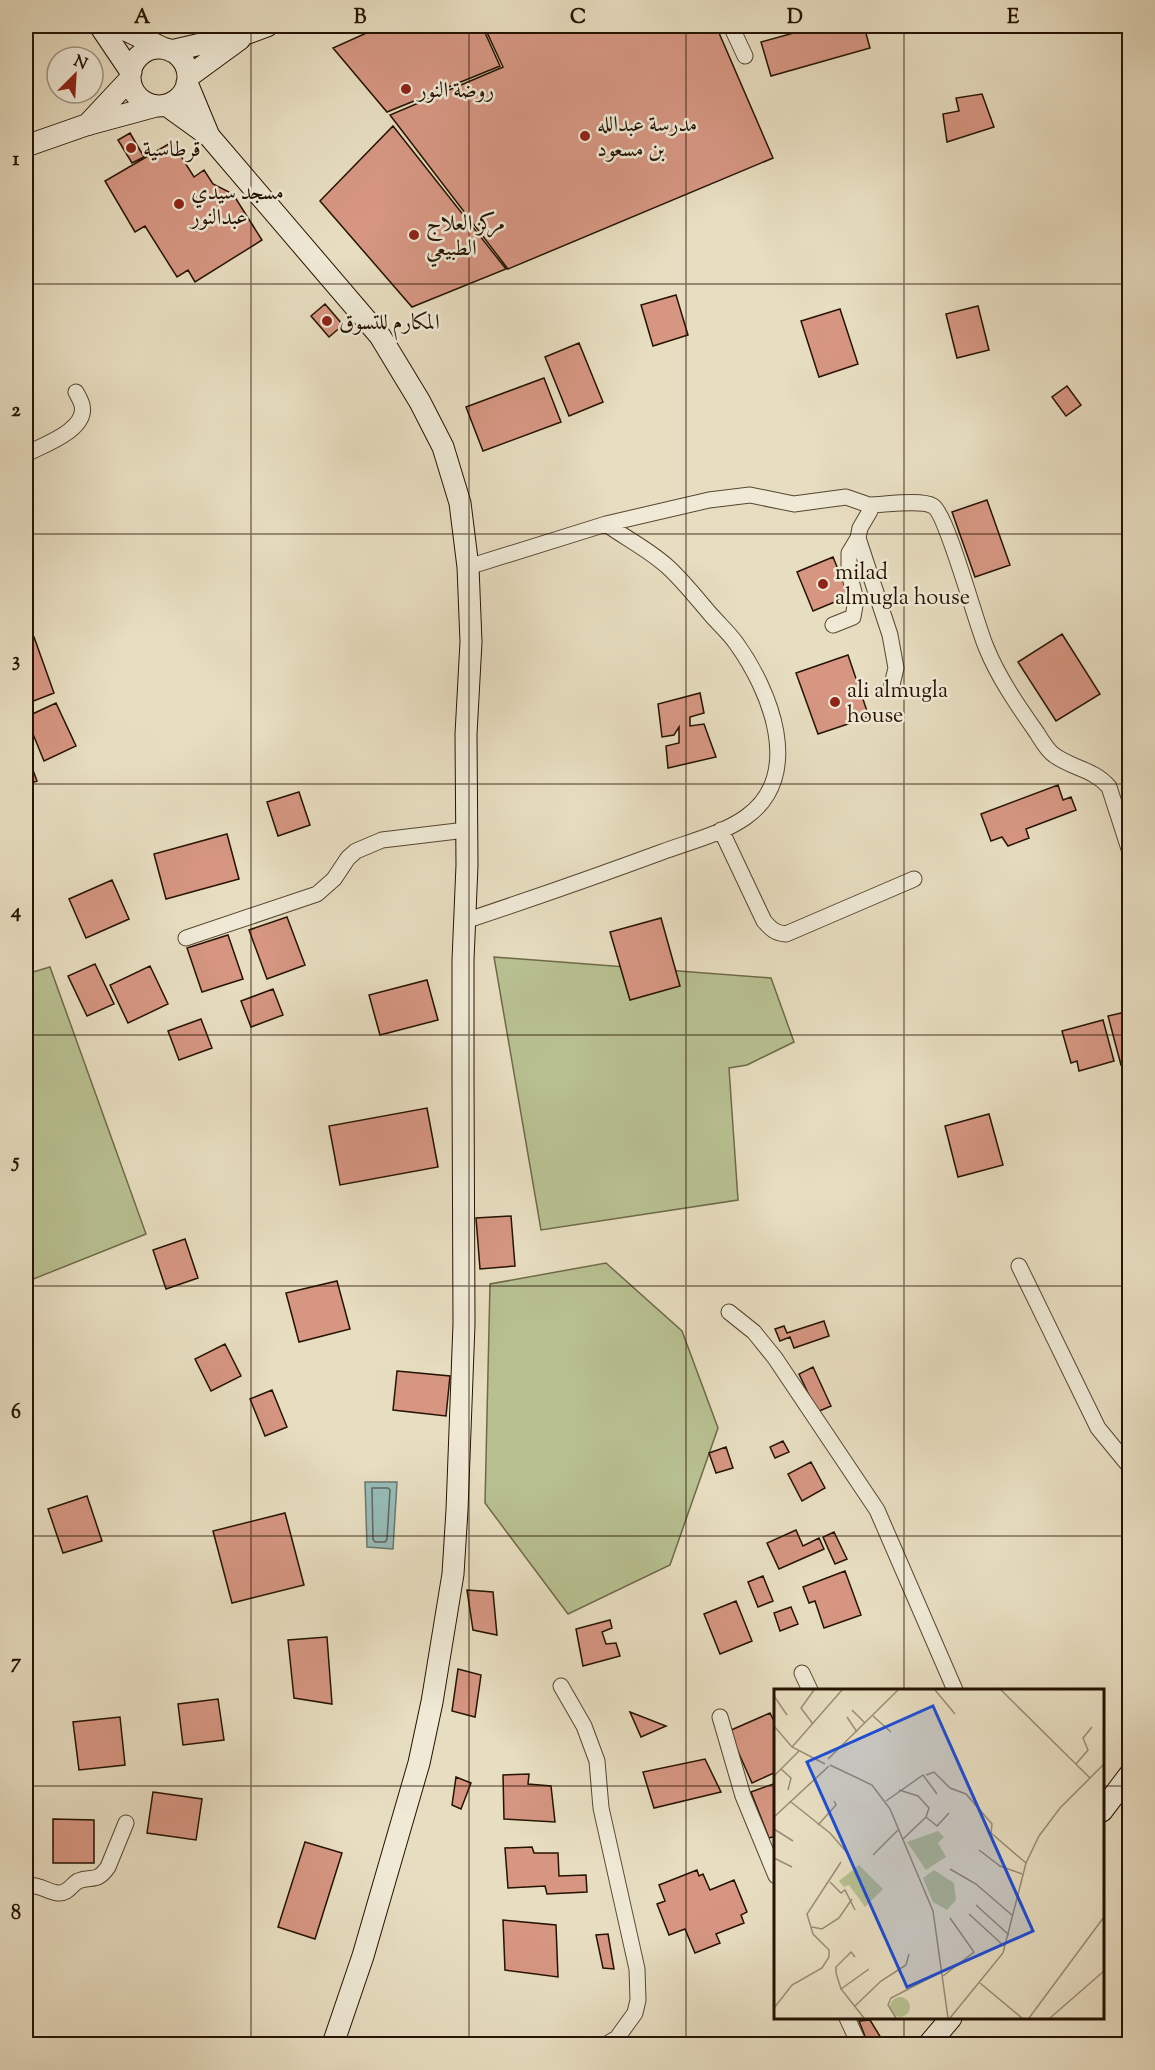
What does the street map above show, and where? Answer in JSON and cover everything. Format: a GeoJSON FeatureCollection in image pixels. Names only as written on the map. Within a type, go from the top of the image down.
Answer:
{"type":"FeatureCollection","features":[{"type":"Feature","properties":{"kind":"street"},"geometry":{"type":"LineString","coordinates":[[100,26],[130,75],[135,94],[148,104],[161,105],[209,136],[380,336],[420,402],[443,447],[460,503],[468,567],[471,642],[466,734],[463,1055],[464,1324],[453,1574],[432,1702],[419,1763],[363,1956],[333,2044]]}},
{"type":"Feature","properties":{"kind":"street"},"geometry":{"type":"LineString","coordinates":[[117,26],[168,50],[183,62],[187,80],[209,136]]}},
{"type":"Feature","properties":{"kind":"street"},"geometry":{"type":"LineString","coordinates":[[731,26],[745,56]]}},
{"type":"Feature","properties":{"kind":"street"},"geometry":{"type":"LineString","coordinates":[[86,125],[130,75],[134,63],[147,51],[168,50],[257,29]]}},
{"type":"Feature","properties":{"kind":"street"},"geometry":{"type":"LineString","coordinates":[[26,146],[86,125],[161,105],[180,97],[187,80],[257,29]]}},
{"type":"Feature","properties":{"kind":"street"},"geometry":{"type":"LineString","coordinates":[[26,454],[73,429],[80,420],[82,407],[76,392]]}},
{"type":"Feature","properties":{"kind":"street"},"geometry":{"type":"LineString","coordinates":[[468,567],[606,524],[709,500],[750,495],[794,504],[846,497],[869,505],[917,503],[932,505],[938,511],[952,542],[986,649],[1009,691],[1054,756],[1102,779],[1108,787],[1130,852]]}},
{"type":"Feature","properties":{"kind":"street"},"geometry":{"type":"LineString","coordinates":[[833,625],[853,617],[856,600],[849,573],[849,553],[870,512],[869,505]]}},
{"type":"Feature","properties":{"kind":"street"},"geometry":{"type":"LineString","coordinates":[[465,921],[721,830],[746,817],[762,802],[771,789],[777,772],[778,744],[769,707],[756,675],[735,642],[668,567],[606,524]]}},
{"type":"Feature","properties":{"kind":"street"},"geometry":{"type":"LineString","coordinates":[[858,538],[890,635],[896,668],[891,688]]}},
{"type":"Feature","properties":{"kind":"street"},"geometry":{"type":"LineString","coordinates":[[186,938],[317,894],[334,879],[348,858],[369,845],[382,840],[466,830]]}},
{"type":"Feature","properties":{"kind":"street"},"geometry":{"type":"LineString","coordinates":[[721,830],[764,921],[780,934],[806,926],[914,879]]}},
{"type":"Feature","properties":{"kind":"street"},"geometry":{"type":"LineString","coordinates":[[1019,1266],[1098,1428],[1130,1467]]}},
{"type":"Feature","properties":{"kind":"street"},"geometry":{"type":"LineString","coordinates":[[729,1312],[754,1332],[775,1358],[877,1510],[955,1689]]}},
{"type":"Feature","properties":{"kind":"street"},"geometry":{"type":"LineString","coordinates":[[802,1674],[810,1689]]}},
{"type":"Feature","properties":{"kind":"street"},"geometry":{"type":"LineString","coordinates":[[561,1686],[584,1726],[597,1761],[603,1818],[637,1969],[638,2000],[635,2013],[617,2038],[607,2044]]}},
{"type":"Feature","properties":{"kind":"street"},"geometry":{"type":"LineString","coordinates":[[720,1717],[743,1796],[774,1871]]}},
{"type":"Feature","properties":{"kind":"street"},"geometry":{"type":"LineString","coordinates":[[1104,1808],[1130,1774]]}},
{"type":"Feature","properties":{"kind":"street"},"geometry":{"type":"LineString","coordinates":[[26,1885],[40,1886],[59,1894],[67,1892],[77,1882],[96,1878],[108,1867],[126,1823]]}},
{"type":"Feature","properties":{"kind":"street"},"geometry":{"type":"LineString","coordinates":[[847,2019],[859,2044]]}},
{"type":"Feature","properties":{"kind":"street"},"geometry":{"type":"LineString","coordinates":[[929,2044],[950,2019]]}},
{"type":"Feature","properties":{"kind":"green space"},"geometry":{"type":"Polygon","coordinates":[[[494,957],[771,978],[794,1042],[747,1065],[729,1068],[738,1200],[541,1230],[494,957]]]}},
{"type":"Feature","properties":{"kind":"green space"},"geometry":{"type":"Polygon","coordinates":[[[50,967],[146,1234],[26,1282],[26,974],[50,967]]]}},
{"type":"Feature","properties":{"kind":"green space"},"geometry":{"type":"Polygon","coordinates":[[[606,1263],[682,1331],[718,1428],[670,1565],[568,1614],[485,1503],[490,1284],[606,1263]]]}},
{"type":"Feature","properties":{"kind":"water"},"geometry":{"type":"Polygon","coordinates":[[[365,1482],[397,1482],[393,1549],[367,1547],[365,1482]]]}},
{"type":"Feature","properties":{"kind":"building","name":"روضة النور"},"geometry":{"type":"Polygon","coordinates":[[[382,26],[482,26],[500,66],[387,112],[333,48],[382,26]]]}},
{"type":"Feature","properties":{"kind":"building","name":"مدرسة عبدالله بن مسعود"},"geometry":{"type":"Polygon","coordinates":[[[484,26],[716,26],[773,158],[508,269],[390,115],[503,67],[484,26]]]}},
{"type":"Feature","properties":{"kind":"building"},"geometry":{"type":"Polygon","coordinates":[[[819,26],[864,26],[870,48],[771,76],[761,42],[819,26]]]}},
{"type":"Feature","properties":{"kind":"building"},"geometry":{"type":"Polygon","coordinates":[[[982,94],[994,127],[947,142],[943,114],[959,111],[956,98],[982,94]]]}},
{"type":"Feature","properties":{"kind":"building","name":"مركز العلاج الطبيعي"},"geometry":{"type":"Polygon","coordinates":[[[393,126],[506,269],[412,307],[320,201],[393,126]]]}},
{"type":"Feature","properties":{"kind":"building","name":"قرطاسية"},"geometry":{"type":"Polygon","coordinates":[[[130,133],[144,157],[132,163],[118,140],[130,133]]]}},
{"type":"Feature","properties":{"kind":"building","name":"مسجد سيدي عبدالنور"},"geometry":{"type":"Polygon","coordinates":[[[172,142],[194,177],[204,170],[213,184],[233,194],[262,240],[195,282],[188,270],[177,277],[145,226],[135,232],[105,181],[172,142]]]}},
{"type":"Feature","properties":{"kind":"building"},"geometry":{"type":"Polygon","coordinates":[[[676,295],[688,335],[653,346],[641,305],[676,295]]]}},
{"type":"Feature","properties":{"kind":"building","name":"المكارم للتسوق"},"geometry":{"type":"Polygon","coordinates":[[[325,304],[343,325],[329,337],[311,316],[325,304]]]}},
{"type":"Feature","properties":{"kind":"building"},"geometry":{"type":"Polygon","coordinates":[[[978,306],[989,350],[957,358],[946,314],[978,306]]]}},
{"type":"Feature","properties":{"kind":"building"},"geometry":{"type":"Polygon","coordinates":[[[840,309],[858,364],[819,377],[801,321],[840,309]]]}},
{"type":"Feature","properties":{"kind":"building"},"geometry":{"type":"Polygon","coordinates":[[[579,343],[603,402],[569,416],[545,357],[579,343]]]}},
{"type":"Feature","properties":{"kind":"building"},"geometry":{"type":"Polygon","coordinates":[[[544,378],[561,422],[483,451],[466,407],[544,378]]]}},
{"type":"Feature","properties":{"kind":"building"},"geometry":{"type":"Polygon","coordinates":[[[1067,386],[1081,405],[1066,416],[1052,397],[1067,386]]]}},
{"type":"Feature","properties":{"kind":"building"},"geometry":{"type":"Polygon","coordinates":[[[987,500],[1010,565],[975,577],[952,512],[987,500]]]}},
{"type":"Feature","properties":{"kind":"building","name":"milad almugla house"},"geometry":{"type":"Polygon","coordinates":[[[833,557],[849,596],[813,611],[797,572],[833,557]]]}},
{"type":"Feature","properties":{"kind":"building"},"geometry":{"type":"Polygon","coordinates":[[[1062,634],[1100,694],[1056,721],[1018,662],[1062,634]]]}},
{"type":"Feature","properties":{"kind":"building"},"geometry":{"type":"Polygon","coordinates":[[[34,637],[54,693],[26,704],[26,640],[34,637]]]}},
{"type":"Feature","properties":{"kind":"building","name":"ali almugla house"},"geometry":{"type":"Polygon","coordinates":[[[848,655],[869,717],[818,734],[796,673],[848,655]]]}},
{"type":"Feature","properties":{"kind":"building"},"geometry":{"type":"Polygon","coordinates":[[[700,693],[704,713],[690,717],[690,726],[704,724],[716,757],[668,768],[666,746],[679,743],[679,727],[674,735],[662,737],[658,704],[700,693]]]}},
{"type":"Feature","properties":{"kind":"building"},"geometry":{"type":"Polygon","coordinates":[[[56,703],[76,746],[44,761],[26,717],[56,703]]]}},
{"type":"Feature","properties":{"kind":"building"},"geometry":{"type":"Polygon","coordinates":[[[26,751],[37,781],[26,785],[26,751]]]}},
{"type":"Feature","properties":{"kind":"building"},"geometry":{"type":"Polygon","coordinates":[[[1058,785],[1063,800],[1071,797],[1076,810],[1026,829],[1029,838],[1008,846],[1002,837],[991,841],[981,814],[1058,785]]]}},
{"type":"Feature","properties":{"kind":"building"},"geometry":{"type":"Polygon","coordinates":[[[299,792],[310,825],[278,836],[267,802],[299,792]]]}},
{"type":"Feature","properties":{"kind":"building"},"geometry":{"type":"Polygon","coordinates":[[[227,834],[239,879],[166,899],[154,854],[227,834]]]}},
{"type":"Feature","properties":{"kind":"building"},"geometry":{"type":"Polygon","coordinates":[[[112,880],[129,919],[86,938],[69,899],[112,880]]]}},
{"type":"Feature","properties":{"kind":"building"},"geometry":{"type":"Polygon","coordinates":[[[287,917],[305,965],[267,979],[249,930],[287,917]]]}},
{"type":"Feature","properties":{"kind":"building"},"geometry":{"type":"Polygon","coordinates":[[[661,918],[680,986],[630,1000],[610,932],[661,918]]]}},
{"type":"Feature","properties":{"kind":"building"},"geometry":{"type":"Polygon","coordinates":[[[228,935],[243,979],[202,992],[187,948],[228,935]]]}},
{"type":"Feature","properties":{"kind":"building"},"geometry":{"type":"Polygon","coordinates":[[[95,964],[114,1004],[87,1016],[68,976],[95,964]]]}},
{"type":"Feature","properties":{"kind":"building"},"geometry":{"type":"Polygon","coordinates":[[[150,966],[168,1004],[128,1023],[110,985],[150,966]]]}},
{"type":"Feature","properties":{"kind":"building"},"geometry":{"type":"Polygon","coordinates":[[[427,980],[438,1020],[380,1035],[369,995],[427,980]]]}},
{"type":"Feature","properties":{"kind":"building"},"geometry":{"type":"Polygon","coordinates":[[[273,989],[283,1015],[251,1027],[241,1001],[273,989]]]}},
{"type":"Feature","properties":{"kind":"building"},"geometry":{"type":"Polygon","coordinates":[[[1130,1011],[1130,1063],[1121,1065],[1108,1016],[1130,1011]]]}},
{"type":"Feature","properties":{"kind":"building"},"geometry":{"type":"Polygon","coordinates":[[[201,1019],[212,1048],[179,1060],[168,1031],[201,1019]]]}},
{"type":"Feature","properties":{"kind":"building"},"geometry":{"type":"Polygon","coordinates":[[[1103,1020],[1114,1061],[1079,1071],[1077,1061],[1071,1063],[1062,1031],[1103,1020]]]}},
{"type":"Feature","properties":{"kind":"building"},"geometry":{"type":"Polygon","coordinates":[[[427,1108],[438,1167],[340,1185],[329,1126],[427,1108]]]}},
{"type":"Feature","properties":{"kind":"building"},"geometry":{"type":"Polygon","coordinates":[[[989,1114],[1003,1165],[958,1177],[945,1126],[989,1114]]]}},
{"type":"Feature","properties":{"kind":"building"},"geometry":{"type":"Polygon","coordinates":[[[511,1216],[515,1266],[480,1269],[476,1218],[511,1216]]]}},
{"type":"Feature","properties":{"kind":"building"},"geometry":{"type":"Polygon","coordinates":[[[185,1239],[198,1278],[166,1289],[153,1250],[185,1239]]]}},
{"type":"Feature","properties":{"kind":"building"},"geometry":{"type":"Polygon","coordinates":[[[337,1281],[350,1329],[299,1342],[286,1293],[337,1281]]]}},
{"type":"Feature","properties":{"kind":"building"},"geometry":{"type":"Polygon","coordinates":[[[824,1321],[829,1336],[794,1348],[790,1337],[780,1341],[775,1329],[784,1326],[787,1333],[824,1321]]]}},
{"type":"Feature","properties":{"kind":"building"},"geometry":{"type":"Polygon","coordinates":[[[225,1344],[241,1376],[211,1391],[195,1359],[225,1344]]]}},
{"type":"Feature","properties":{"kind":"building"},"geometry":{"type":"Polygon","coordinates":[[[813,1367],[831,1406],[817,1412],[799,1374],[813,1367]]]}},
{"type":"Feature","properties":{"kind":"building"},"geometry":{"type":"Polygon","coordinates":[[[397,1371],[450,1376],[446,1416],[393,1410],[397,1371]]]}},
{"type":"Feature","properties":{"kind":"building"},"geometry":{"type":"Polygon","coordinates":[[[272,1390],[287,1427],[265,1436],[250,1399],[272,1390]]]}},
{"type":"Feature","properties":{"kind":"building"},"geometry":{"type":"Polygon","coordinates":[[[783,1441],[789,1452],[775,1458],[770,1447],[783,1441]]]}},
{"type":"Feature","properties":{"kind":"building"},"geometry":{"type":"Polygon","coordinates":[[[726,1447],[733,1468],[716,1473],[709,1453],[726,1447]]]}},
{"type":"Feature","properties":{"kind":"building"},"geometry":{"type":"Polygon","coordinates":[[[811,1462],[825,1488],[802,1501],[788,1474],[811,1462]]]}},
{"type":"Feature","properties":{"kind":"building"},"geometry":{"type":"Polygon","coordinates":[[[87,1496],[102,1541],[63,1553],[48,1509],[87,1496]]]}},
{"type":"Feature","properties":{"kind":"building"},"geometry":{"type":"Polygon","coordinates":[[[285,1513],[304,1585],[232,1603],[213,1531],[285,1513]]]}},
{"type":"Feature","properties":{"kind":"building"},"geometry":{"type":"Polygon","coordinates":[[[796,1530],[803,1546],[819,1538],[824,1549],[779,1569],[767,1543],[796,1530]]]}},
{"type":"Feature","properties":{"kind":"building"},"geometry":{"type":"Polygon","coordinates":[[[834,1532],[847,1559],[835,1564],[823,1537],[834,1532]]]}},
{"type":"Feature","properties":{"kind":"building"},"geometry":{"type":"Polygon","coordinates":[[[845,1571],[861,1615],[824,1628],[815,1601],[809,1603],[803,1587],[845,1571]]]}},
{"type":"Feature","properties":{"kind":"building"},"geometry":{"type":"Polygon","coordinates":[[[763,1576],[773,1601],[758,1607],[748,1582],[763,1576]]]}},
{"type":"Feature","properties":{"kind":"building"},"geometry":{"type":"Polygon","coordinates":[[[467,1590],[493,1592],[497,1635],[473,1630],[467,1590]]]}},
{"type":"Feature","properties":{"kind":"building"},"geometry":{"type":"Polygon","coordinates":[[[736,1601],[752,1641],[720,1654],[704,1614],[736,1601]]]}},
{"type":"Feature","properties":{"kind":"building"},"geometry":{"type":"Polygon","coordinates":[[[791,1607],[798,1624],[780,1631],[774,1613],[791,1607]]]}},
{"type":"Feature","properties":{"kind":"building"},"geometry":{"type":"Polygon","coordinates":[[[610,1620],[612,1628],[602,1632],[606,1644],[616,1643],[620,1656],[583,1666],[576,1629],[610,1620]]]}},
{"type":"Feature","properties":{"kind":"building"},"geometry":{"type":"Polygon","coordinates":[[[327,1637],[332,1704],[294,1698],[288,1640],[327,1637]]]}},
{"type":"Feature","properties":{"kind":"building"},"geometry":{"type":"Polygon","coordinates":[[[26,1647],[30,1672],[26,1672],[26,1647]]]}},
{"type":"Feature","properties":{"kind":"building"},"geometry":{"type":"Polygon","coordinates":[[[458,1669],[481,1675],[475,1717],[452,1711],[458,1669]]]}},
{"type":"Feature","properties":{"kind":"building"},"geometry":{"type":"Polygon","coordinates":[[[218,1699],[224,1740],[183,1745],[178,1704],[218,1699]]]}},
{"type":"Feature","properties":{"kind":"building"},"geometry":{"type":"Polygon","coordinates":[[[630,1712],[666,1726],[641,1737],[630,1712]]]}},
{"type":"Feature","properties":{"kind":"building"},"geometry":{"type":"Polygon","coordinates":[[[770,1713],[774,1721],[774,1773],[752,1783],[729,1731],[770,1713]]]}},
{"type":"Feature","properties":{"kind":"building"},"geometry":{"type":"Polygon","coordinates":[[[120,1717],[125,1765],[79,1770],[73,1722],[120,1717]]]}},
{"type":"Feature","properties":{"kind":"building"},"geometry":{"type":"Polygon","coordinates":[[[705,1759],[721,1792],[654,1808],[643,1772],[705,1759]]]}},
{"type":"Feature","properties":{"kind":"building"},"geometry":{"type":"Polygon","coordinates":[[[529,1774],[528,1784],[551,1786],[555,1822],[504,1819],[503,1775],[529,1774]]]}},
{"type":"Feature","properties":{"kind":"building"},"geometry":{"type":"Polygon","coordinates":[[[456,1777],[471,1783],[461,1809],[452,1805],[456,1777]]]}},
{"type":"Feature","properties":{"kind":"building"},"geometry":{"type":"Polygon","coordinates":[[[774,1784],[774,1837],[769,1838],[751,1792],[774,1784]]]}},
{"type":"Feature","properties":{"kind":"building"},"geometry":{"type":"Polygon","coordinates":[[[153,1792],[202,1799],[196,1840],[147,1833],[153,1792]]]}},
{"type":"Feature","properties":{"kind":"building"},"geometry":{"type":"Polygon","coordinates":[[[53,1819],[94,1820],[94,1863],[53,1863],[53,1819]]]}},
{"type":"Feature","properties":{"kind":"building"},"geometry":{"type":"Polygon","coordinates":[[[305,1842],[342,1853],[315,1939],[278,1927],[305,1842]]]}},
{"type":"Feature","properties":{"kind":"building"},"geometry":{"type":"Polygon","coordinates":[[[532,1847],[534,1853],[558,1853],[559,1876],[586,1875],[587,1892],[547,1894],[545,1886],[508,1888],[505,1848],[532,1847]]]}},
{"type":"Feature","properties":{"kind":"building"},"geometry":{"type":"Polygon","coordinates":[[[697,1870],[699,1876],[703,1874],[710,1890],[734,1880],[747,1912],[741,1915],[744,1923],[716,1934],[720,1943],[695,1953],[685,1929],[669,1935],[657,1904],[665,1901],[659,1885],[697,1870]]]}},
{"type":"Feature","properties":{"kind":"building"},"geometry":{"type":"Polygon","coordinates":[[[503,1920],[556,1925],[558,1977],[505,1970],[503,1920]]]}},
{"type":"Feature","properties":{"kind":"building"},"geometry":{"type":"Polygon","coordinates":[[[608,1934],[614,1969],[603,1968],[596,1935],[608,1934]]]}},
{"type":"Feature","properties":{"kind":"building"},"geometry":{"type":"Polygon","coordinates":[[[870,2020],[881,2038],[868,2044],[859,2021],[870,2020]]]}},
{"type":"Feature","properties":{"kind":"building"},"geometry":{"type":"Polygon","coordinates":[[[688,2037],[691,2044],[665,2044],[688,2037]]]}},
{"type":"Feature","properties":{"kind":"place","name":"روضة النور"},"geometry":{"type":"Point","coordinates":[406,89]}},
{"type":"Feature","properties":{"kind":"place","name":"مدرسة عبدالله بن مسعود"},"geometry":{"type":"Point","coordinates":[585,136]}},
{"type":"Feature","properties":{"kind":"place","name":"قرطاسية"},"geometry":{"type":"Point","coordinates":[131,148]}},
{"type":"Feature","properties":{"kind":"place","name":"مسجد سيدي عبدالنور"},"geometry":{"type":"Point","coordinates":[179,204]}},
{"type":"Feature","properties":{"kind":"place","name":"مركز العلاج الطبيعي"},"geometry":{"type":"Point","coordinates":[414,235]}},
{"type":"Feature","properties":{"kind":"place","name":"المكارم للتسوق"},"geometry":{"type":"Point","coordinates":[327,321]}},
{"type":"Feature","properties":{"kind":"place","name":"milad almugla house"},"geometry":{"type":"Point","coordinates":[823,584]}},
{"type":"Feature","properties":{"kind":"place","name":"ali almugla house"},"geometry":{"type":"Point","coordinates":[835,702]}}]}
